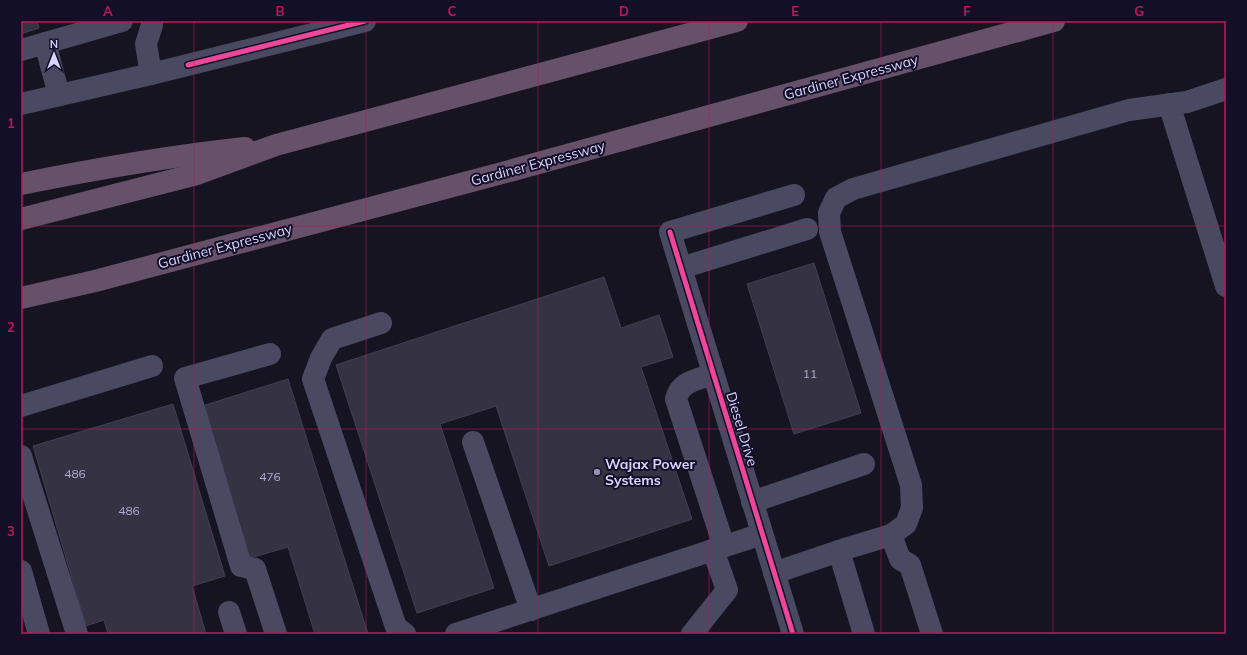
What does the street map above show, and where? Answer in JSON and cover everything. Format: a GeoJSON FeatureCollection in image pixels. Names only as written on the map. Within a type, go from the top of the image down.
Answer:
{"type":"FeatureCollection","features":[{"type":"Feature","properties":{"kind":"highway"},"geometry":{"type":"LineString","coordinates":[[21,220],[197,174],[276,145],[738,21]]}},
{"type":"Feature","properties":{"kind":"highway","name":"Gardiner Expressway"},"geometry":{"type":"LineString","coordinates":[[21,298],[95,281],[513,170],[1054,21]]}},
{"type":"Feature","properties":{"kind":"highway"},"geometry":{"type":"LineString","coordinates":[[21,184],[98,168],[191,154],[276,145]]}},
{"type":"Feature","properties":{"kind":"street"},"geometry":{"type":"LineString","coordinates":[[21,50],[122,21]]}},
{"type":"Feature","properties":{"kind":"street"},"geometry":{"type":"LineString","coordinates":[[151,74],[146,44],[152,21]]}},
{"type":"Feature","properties":{"kind":"street"},"geometry":{"type":"LineString","coordinates":[[21,104],[188,65],[332,25],[365,21]]}},
{"type":"Feature","properties":{"kind":"street"},"geometry":{"type":"LineString","coordinates":[[45,43],[59,96]]}},
{"type":"Feature","properties":{"kind":"street"},"geometry":{"type":"LineString","coordinates":[[774,574],[890,534],[906,524],[912,508],[911,485],[830,232],[829,213],[836,198],[853,188],[1129,110],[1187,102],[1226,89]]}},
{"type":"Feature","properties":{"kind":"street"},"geometry":{"type":"LineString","coordinates":[[1169,104],[1226,286]]}},
{"type":"Feature","properties":{"kind":"street","name":"Diesel Drive"},"geometry":{"type":"LineString","coordinates":[[793,634],[670,232],[794,195]]}},
{"type":"Feature","properties":{"kind":"street"},"geometry":{"type":"LineString","coordinates":[[681,268],[807,229]]}},
{"type":"Feature","properties":{"kind":"street"},"geometry":{"type":"LineString","coordinates":[[381,323],[332,340],[321,358],[313,379],[396,627],[405,634]]}},
{"type":"Feature","properties":{"kind":"street"},"geometry":{"type":"LineString","coordinates":[[270,354],[185,378],[241,566],[255,569],[276,634]]}},
{"type":"Feature","properties":{"kind":"street"},"geometry":{"type":"LineString","coordinates":[[21,406],[152,366]]}},
{"type":"Feature","properties":{"kind":"street"},"geometry":{"type":"LineString","coordinates":[[692,634],[727,590],[719,548],[676,399],[678,391],[684,384],[713,374]]}},
{"type":"Feature","properties":{"kind":"street"},"geometry":{"type":"LineString","coordinates":[[473,442],[531,610]]}},
{"type":"Feature","properties":{"kind":"street"},"geometry":{"type":"LineString","coordinates":[[21,456],[77,634]]}},
{"type":"Feature","properties":{"kind":"street"},"geometry":{"type":"LineString","coordinates":[[752,502],[864,464]]}},
{"type":"Feature","properties":{"kind":"street"},"geometry":{"type":"LineString","coordinates":[[456,634],[762,534]]}},
{"type":"Feature","properties":{"kind":"street"},"geometry":{"type":"LineString","coordinates":[[890,534],[900,559],[910,565],[932,634]]}},
{"type":"Feature","properties":{"kind":"street"},"geometry":{"type":"LineString","coordinates":[[839,551],[864,634]]}},
{"type":"Feature","properties":{"kind":"street"},"geometry":{"type":"LineString","coordinates":[[21,571],[39,634]]}},
{"type":"Feature","properties":{"kind":"street"},"geometry":{"type":"LineString","coordinates":[[229,612],[236,634]]}},
{"type":"Feature","properties":{"kind":"building"},"geometry":{"type":"Polygon","coordinates":[[[21,21],[37,21],[39,28],[21,34],[21,21]]]}},
{"type":"Feature","properties":{"kind":"building"},"geometry":{"type":"Polygon","coordinates":[[[814,263],[861,413],[794,434],[747,284],[814,263]]]}},
{"type":"Feature","properties":{"kind":"building","name":"Wajax Power Systems"},"geometry":{"type":"Polygon","coordinates":[[[604,277],[621,328],[659,315],[673,357],[641,367],[692,519],[549,566],[496,406],[440,424],[494,588],[417,613],[336,365],[604,277]]]}},
{"type":"Feature","properties":{"kind":"building"},"geometry":{"type":"Polygon","coordinates":[[[288,379],[368,634],[315,634],[288,547],[247,559],[199,407],[288,379]]]}},
{"type":"Feature","properties":{"kind":"building"},"geometry":{"type":"Polygon","coordinates":[[[173,404],[225,576],[192,586],[206,634],[108,634],[104,620],[86,626],[33,446],[173,404]]]}},
{"type":"Feature","properties":{"kind":"cycle path"},"geometry":{"type":"LineString","coordinates":[[188,65],[365,21]]}},
{"type":"Feature","properties":{"kind":"cycle path"},"geometry":{"type":"LineString","coordinates":[[670,232],[793,634]]}},
{"type":"Feature","properties":{"kind":"place","name":"Wajax Power Systems"},"geometry":{"type":"Point","coordinates":[597,472]}}]}
